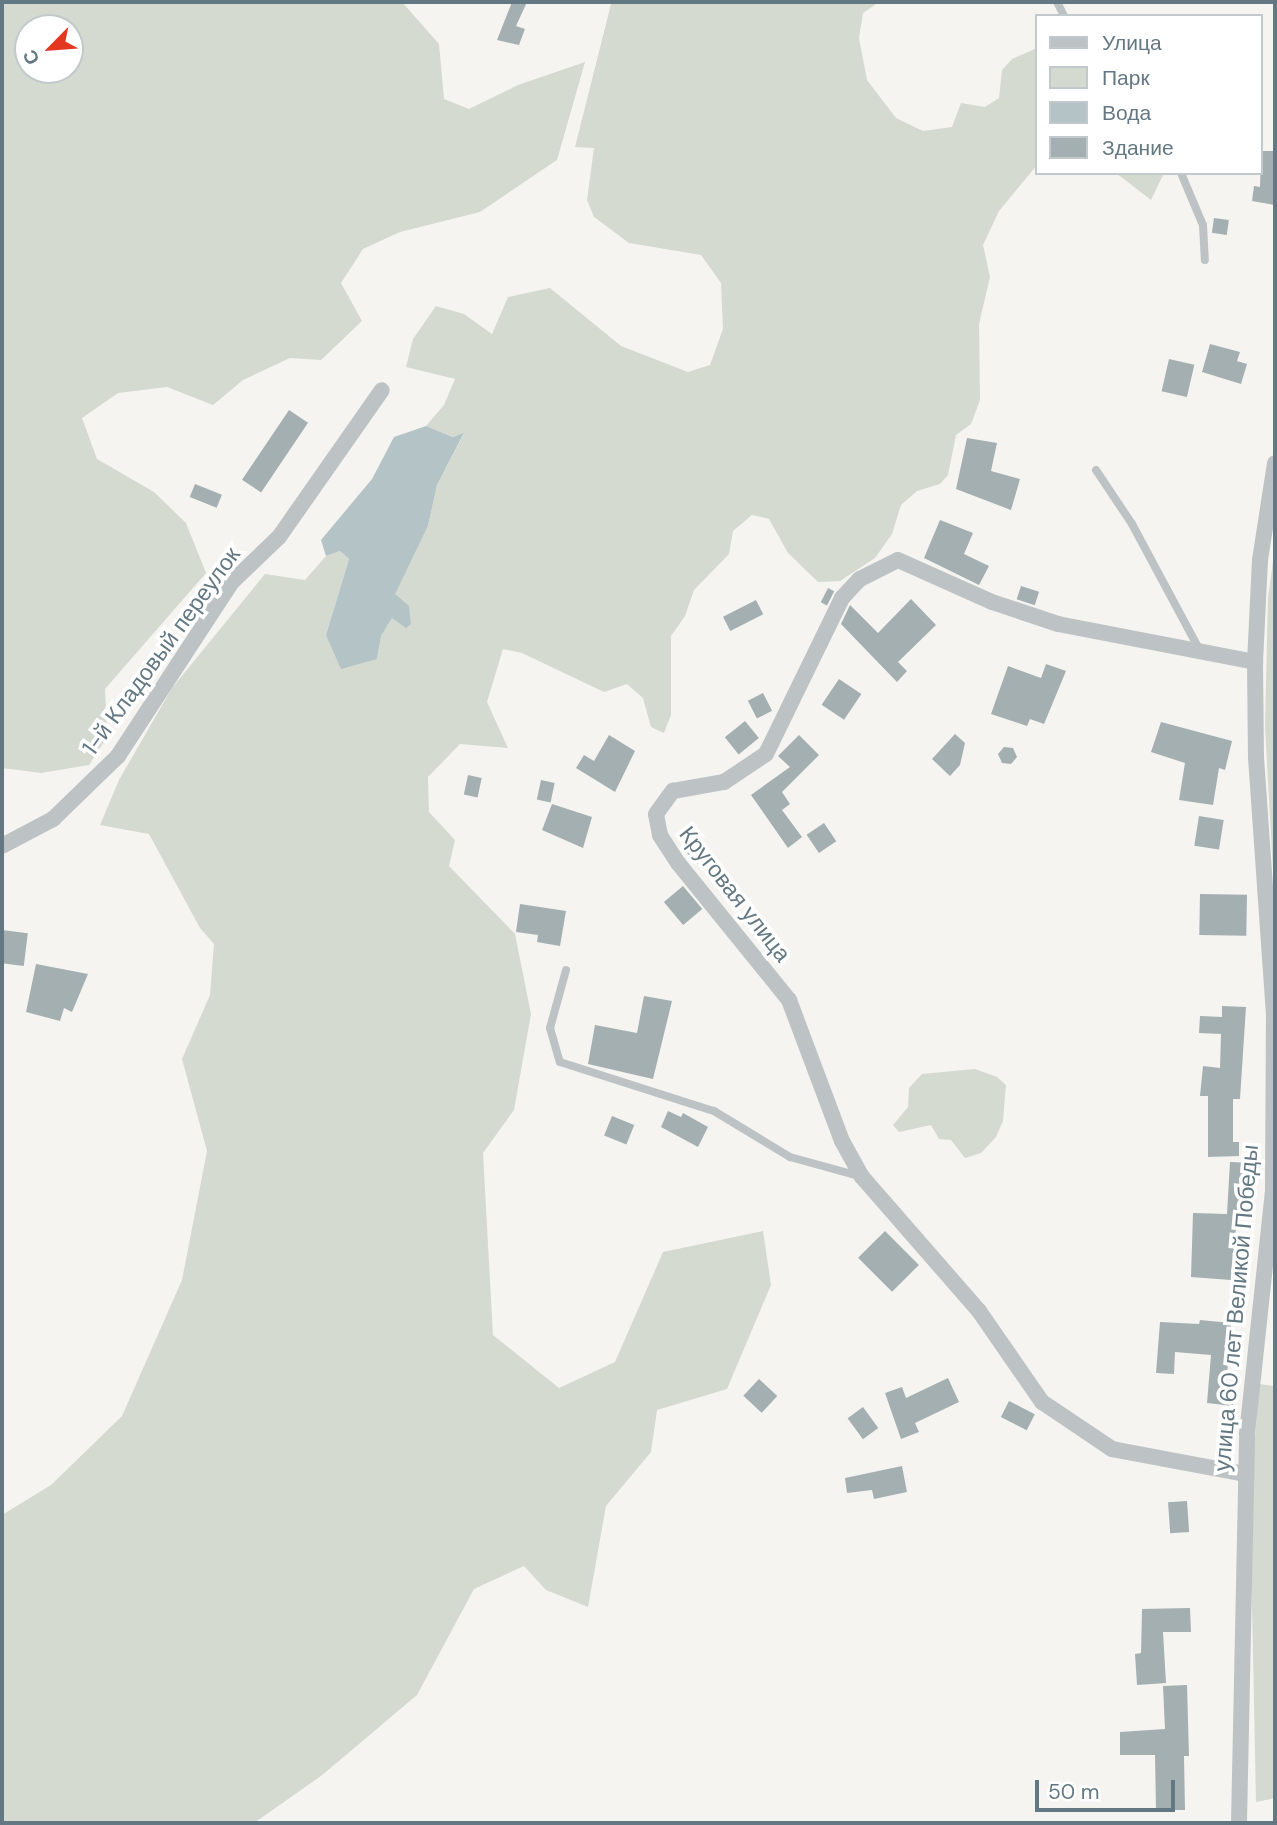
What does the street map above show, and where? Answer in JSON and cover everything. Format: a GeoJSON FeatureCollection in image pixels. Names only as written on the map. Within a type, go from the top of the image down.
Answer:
{"type":"FeatureCollection","features":[{"type":"Feature","properties":{"kind":"street","name":"1-й Кладовый переулок"},"geometry":{"type":"LineString","coordinates":[[2,846],[53,819],[118,757],[232,582],[279,537],[382,390]]}},
{"type":"Feature","properties":{"kind":"street","name":"улица 60 лет Великой Победы"},"geometry":{"type":"LineString","coordinates":[[1239,1823],[1245,1474],[1273,1191],[1273,1015],[1256,758],[1255,662],[1260,560],[1275,463]]}},
{"type":"Feature","properties":{"kind":"street","name":"Круговая улица"},"geometry":{"type":"LineString","coordinates":[[1245,1474],[1112,1449],[1042,1402],[979,1311],[862,1177],[842,1141],[789,1000],[678,863],[660,835],[656,814],[673,791],[724,782],[766,754],[842,598],[860,579],[898,560],[992,602],[1058,624],[1255,662]]}},
{"type":"Feature","properties":{"kind":"lane"},"geometry":{"type":"LineString","coordinates":[[1182,175],[1203,225],[1205,260]]}},
{"type":"Feature","properties":{"kind":"lane"},"geometry":{"type":"LineString","coordinates":[[1096,470],[1132,524],[1201,653]]}},
{"type":"Feature","properties":{"kind":"lane"},"geometry":{"type":"LineString","coordinates":[[566,970],[550,1028],[560,1062],[714,1111],[790,1157],[862,1177]]}},
{"type":"Feature","properties":{"kind":"green space"},"geometry":{"type":"Polygon","coordinates":[[[2,2],[402,2],[439,44],[444,99],[469,109],[518,85],[585,62],[557,160],[480,212],[400,232],[363,249],[341,283],[362,321],[321,360],[290,358],[243,380],[213,405],[167,387],[118,393],[82,418],[97,459],[154,492],[186,523],[206,573],[105,689],[107,737],[89,765],[41,773],[2,768],[2,2]]]}},
{"type":"Feature","properties":{"kind":"green space"},"geometry":{"type":"Polygon","coordinates":[[[879,2],[863,13],[859,38],[867,80],[896,118],[923,131],[952,127],[961,103],[985,107],[999,98],[1002,70],[1012,59],[1036,48],[1036,166],[999,211],[983,245],[990,277],[979,324],[980,400],[971,424],[956,435],[948,475],[940,484],[917,491],[901,505],[892,534],[875,558],[840,581],[818,582],[788,553],[769,519],[752,515],[733,531],[729,554],[694,590],[685,616],[671,636],[671,715],[664,733],[651,727],[643,698],[627,684],[604,692],[522,653],[503,649],[487,702],[508,748],[460,744],[428,777],[429,812],[455,840],[449,866],[515,934],[531,1014],[514,1110],[483,1153],[493,1335],[559,1388],[615,1362],[663,1252],[763,1231],[771,1285],[727,1389],[657,1410],[651,1452],[606,1506],[588,1607],[546,1590],[524,1566],[474,1589],[417,1695],[321,1776],[254,1823],[2,1823],[2,1515],[51,1485],[122,1416],[182,1280],[207,1151],[182,1059],[210,995],[214,944],[200,928],[149,834],[100,825],[119,780],[172,688],[265,574],[305,580],[326,556],[340,551],[349,559],[326,635],[377,659],[381,636],[392,618],[394,594],[428,526],[437,485],[464,434],[454,437],[426,426],[444,405],[455,379],[406,367],[413,339],[436,306],[464,314],[492,334],[508,297],[550,288],[621,346],[688,372],[710,365],[723,329],[721,283],[701,255],[629,243],[594,217],[587,200],[594,148],[575,147],[611,4],[879,2]]]}},
{"type":"Feature","properties":{"kind":"green space"},"geometry":{"type":"Polygon","coordinates":[[[1119,175],[1163,175],[1151,200],[1119,175]]]}},
{"type":"Feature","properties":{"kind":"green space"},"geometry":{"type":"Polygon","coordinates":[[[1275,547],[1275,908],[1265,726],[1268,598],[1275,547]]]}},
{"type":"Feature","properties":{"kind":"green space"},"geometry":{"type":"Polygon","coordinates":[[[975,1069],[997,1077],[1006,1085],[1003,1121],[996,1137],[981,1153],[965,1158],[951,1140],[939,1139],[931,1125],[899,1132],[893,1125],[908,1107],[909,1088],[922,1074],[975,1069]]]}},
{"type":"Feature","properties":{"kind":"green space"},"geometry":{"type":"Polygon","coordinates":[[[1259,1384],[1275,1386],[1275,1798],[1256,1802],[1250,1508],[1259,1384]]]}},
{"type":"Feature","properties":{"kind":"water"},"geometry":{"type":"Polygon","coordinates":[[[426,426],[453,437],[464,433],[437,485],[428,526],[395,594],[409,606],[411,624],[406,628],[392,618],[381,636],[377,659],[341,669],[326,635],[349,559],[340,551],[326,556],[321,540],[372,479],[394,437],[426,426]]]}},
{"type":"Feature","properties":{"kind":"building"},"geometry":{"type":"Polygon","coordinates":[[[512,2],[527,2],[516,26],[525,29],[519,45],[497,40],[512,2]]]}},
{"type":"Feature","properties":{"kind":"building"},"geometry":{"type":"Polygon","coordinates":[[[1263,151],[1275,151],[1275,205],[1252,201],[1254,186],[1260,187],[1263,151]]]}},
{"type":"Feature","properties":{"kind":"building"},"geometry":{"type":"Polygon","coordinates":[[[1214,218],[1229,220],[1227,235],[1212,233],[1214,218]]]}},
{"type":"Feature","properties":{"kind":"building"},"geometry":{"type":"Polygon","coordinates":[[[1210,344],[1240,352],[1237,361],[1247,364],[1241,384],[1202,372],[1210,344]]]}},
{"type":"Feature","properties":{"kind":"building"},"geometry":{"type":"Polygon","coordinates":[[[1169,359],[1194,365],[1187,397],[1162,391],[1169,359]]]}},
{"type":"Feature","properties":{"kind":"building"},"geometry":{"type":"Polygon","coordinates":[[[289,410],[308,423],[261,493],[242,480],[289,410]]]}},
{"type":"Feature","properties":{"kind":"building"},"geometry":{"type":"Polygon","coordinates":[[[967,438],[997,443],[991,471],[1020,479],[1011,510],[956,489],[967,438]]]}},
{"type":"Feature","properties":{"kind":"building"},"geometry":{"type":"Polygon","coordinates":[[[195,484],[222,495],[217,508],[190,497],[195,484]]]}},
{"type":"Feature","properties":{"kind":"building"},"geometry":{"type":"Polygon","coordinates":[[[940,520],[973,533],[964,554],[989,566],[979,585],[924,558],[940,520]]]}},
{"type":"Feature","properties":{"kind":"building"},"geometry":{"type":"Polygon","coordinates":[[[1021,586],[1039,592],[1035,605],[1017,599],[1021,586]]]}},
{"type":"Feature","properties":{"kind":"building"},"geometry":{"type":"Polygon","coordinates":[[[828,588],[834,591],[827,605],[821,602],[828,588]]]}},
{"type":"Feature","properties":{"kind":"building"},"geometry":{"type":"Polygon","coordinates":[[[911,599],[936,625],[898,662],[907,671],[897,682],[841,624],[850,605],[878,633],[911,599]]]}},
{"type":"Feature","properties":{"kind":"building"},"geometry":{"type":"Polygon","coordinates":[[[756,600],[763,614],[730,631],[723,617],[756,600]]]}},
{"type":"Feature","properties":{"kind":"building"},"geometry":{"type":"Polygon","coordinates":[[[1046,664],[1066,671],[1044,724],[1030,719],[1027,726],[991,714],[1008,666],[1041,678],[1046,664]]]}},
{"type":"Feature","properties":{"kind":"building"},"geometry":{"type":"Polygon","coordinates":[[[839,679],[861,694],[844,720],[822,705],[839,679]]]}},
{"type":"Feature","properties":{"kind":"building"},"geometry":{"type":"Polygon","coordinates":[[[763,693],[772,711],[757,719],[748,701],[763,693]]]}},
{"type":"Feature","properties":{"kind":"building"},"geometry":{"type":"Polygon","coordinates":[[[745,721],[759,738],[739,754],[725,737],[745,721]]]}},
{"type":"Feature","properties":{"kind":"building"},"geometry":{"type":"Polygon","coordinates":[[[1161,722],[1232,741],[1225,770],[1219,768],[1213,805],[1179,800],[1185,763],[1151,752],[1161,722]]]}},
{"type":"Feature","properties":{"kind":"building"},"geometry":{"type":"Polygon","coordinates":[[[955,734],[965,743],[960,765],[950,776],[932,759],[955,734]]]}},
{"type":"Feature","properties":{"kind":"building"},"geometry":{"type":"Polygon","coordinates":[[[609,735],[635,751],[615,792],[576,768],[584,755],[594,761],[609,735]]]}},
{"type":"Feature","properties":{"kind":"building"},"geometry":{"type":"Polygon","coordinates":[[[799,735],[819,755],[782,792],[790,804],[782,810],[802,837],[788,848],[751,795],[790,767],[778,756],[799,735]]]}},
{"type":"Feature","properties":{"kind":"building"},"geometry":{"type":"Polygon","coordinates":[[[1004,747],[1013,748],[1017,757],[1011,764],[1002,763],[998,754],[1004,747]]]}},
{"type":"Feature","properties":{"kind":"building"},"geometry":{"type":"Polygon","coordinates":[[[468,775],[482,778],[478,797],[464,795],[468,775]]]}},
{"type":"Feature","properties":{"kind":"building"},"geometry":{"type":"Polygon","coordinates":[[[541,780],[555,783],[551,802],[537,800],[541,780]]]}},
{"type":"Feature","properties":{"kind":"building"},"geometry":{"type":"Polygon","coordinates":[[[552,804],[592,817],[583,848],[542,830],[552,804]]]}},
{"type":"Feature","properties":{"kind":"building"},"geometry":{"type":"Polygon","coordinates":[[[1199,816],[1224,820],[1219,850],[1194,846],[1199,816]]]}},
{"type":"Feature","properties":{"kind":"building"},"geometry":{"type":"Polygon","coordinates":[[[824,823],[836,841],[819,853],[807,835],[824,823]]]}},
{"type":"Feature","properties":{"kind":"building"},"geometry":{"type":"Polygon","coordinates":[[[699,841],[711,854],[699,866],[687,853],[699,841]]]}},
{"type":"Feature","properties":{"kind":"building"},"geometry":{"type":"Polygon","coordinates":[[[683,886],[702,909],[683,925],[664,902],[683,886]]]}},
{"type":"Feature","properties":{"kind":"building"},"geometry":{"type":"Polygon","coordinates":[[[1200,894],[1247,895],[1246,936],[1199,935],[1200,894]]]}},
{"type":"Feature","properties":{"kind":"building"},"geometry":{"type":"Polygon","coordinates":[[[520,904],[566,911],[560,946],[537,942],[538,935],[516,932],[520,904]]]}},
{"type":"Feature","properties":{"kind":"building"},"geometry":{"type":"Polygon","coordinates":[[[2,930],[28,933],[24,966],[2,963],[2,930]]]}},
{"type":"Feature","properties":{"kind":"building"},"geometry":{"type":"Polygon","coordinates":[[[36,964],[88,974],[72,1012],[64,1008],[60,1021],[26,1012],[36,964]]]}},
{"type":"Feature","properties":{"kind":"building"},"geometry":{"type":"Polygon","coordinates":[[[644,996],[672,1001],[653,1079],[588,1064],[595,1025],[637,1033],[644,996]]]}},
{"type":"Feature","properties":{"kind":"building"},"geometry":{"type":"Polygon","coordinates":[[[1222,1006],[1246,1007],[1240,1099],[1233,1099],[1233,1142],[1239,1142],[1239,1156],[1208,1157],[1208,1096],[1200,1096],[1203,1066],[1220,1068],[1221,1034],[1199,1033],[1200,1016],[1222,1017],[1222,1006]]]}},
{"type":"Feature","properties":{"kind":"building"},"geometry":{"type":"Polygon","coordinates":[[[668,1111],[681,1117],[683,1113],[708,1127],[698,1147],[661,1127],[668,1111]]]}},
{"type":"Feature","properties":{"kind":"building"},"geometry":{"type":"Polygon","coordinates":[[[612,1116],[634,1125],[626,1144],[604,1135],[612,1116]]]}},
{"type":"Feature","properties":{"kind":"building"},"geometry":{"type":"Polygon","coordinates":[[[1230,1162],[1253,1163],[1249,1218],[1237,1217],[1231,1280],[1191,1277],[1193,1213],[1227,1214],[1230,1162]]]}},
{"type":"Feature","properties":{"kind":"building"},"geometry":{"type":"Polygon","coordinates":[[[885,1231],[919,1265],[892,1292],[858,1258],[885,1231]]]}},
{"type":"Feature","properties":{"kind":"building"},"geometry":{"type":"Polygon","coordinates":[[[1200,1320],[1231,1323],[1226,1390],[1234,1391],[1233,1406],[1207,1403],[1211,1355],[1175,1352],[1174,1374],[1156,1373],[1160,1322],[1199,1324],[1200,1320]]]}},
{"type":"Feature","properties":{"kind":"building"},"geometry":{"type":"Polygon","coordinates":[[[948,1378],[959,1402],[915,1423],[919,1432],[901,1439],[885,1393],[902,1387],[906,1398],[948,1378]]]}},
{"type":"Feature","properties":{"kind":"building"},"geometry":{"type":"Polygon","coordinates":[[[759,1379],[777,1396],[762,1413],[743,1396],[759,1379]]]}},
{"type":"Feature","properties":{"kind":"building"},"geometry":{"type":"Polygon","coordinates":[[[1009,1401],[1035,1414],[1027,1430],[1001,1417],[1009,1401]]]}},
{"type":"Feature","properties":{"kind":"building"},"geometry":{"type":"Polygon","coordinates":[[[863,1407],[878,1428],[863,1439],[848,1418],[863,1407]]]}},
{"type":"Feature","properties":{"kind":"building"},"geometry":{"type":"Polygon","coordinates":[[[902,1466],[907,1492],[874,1499],[872,1490],[847,1493],[845,1478],[902,1466]]]}},
{"type":"Feature","properties":{"kind":"building"},"geometry":{"type":"Polygon","coordinates":[[[1187,1501],[1189,1532],[1170,1533],[1168,1502],[1187,1501]]]}},
{"type":"Feature","properties":{"kind":"building"},"geometry":{"type":"Polygon","coordinates":[[[1190,1608],[1191,1632],[1163,1632],[1166,1683],[1137,1685],[1135,1654],[1141,1653],[1142,1609],[1190,1608]]]}},
{"type":"Feature","properties":{"kind":"building"},"geometry":{"type":"Polygon","coordinates":[[[1187,1685],[1189,1756],[1184,1756],[1185,1810],[1156,1810],[1155,1755],[1120,1755],[1120,1732],[1165,1729],[1163,1686],[1187,1685]]]}}]}
